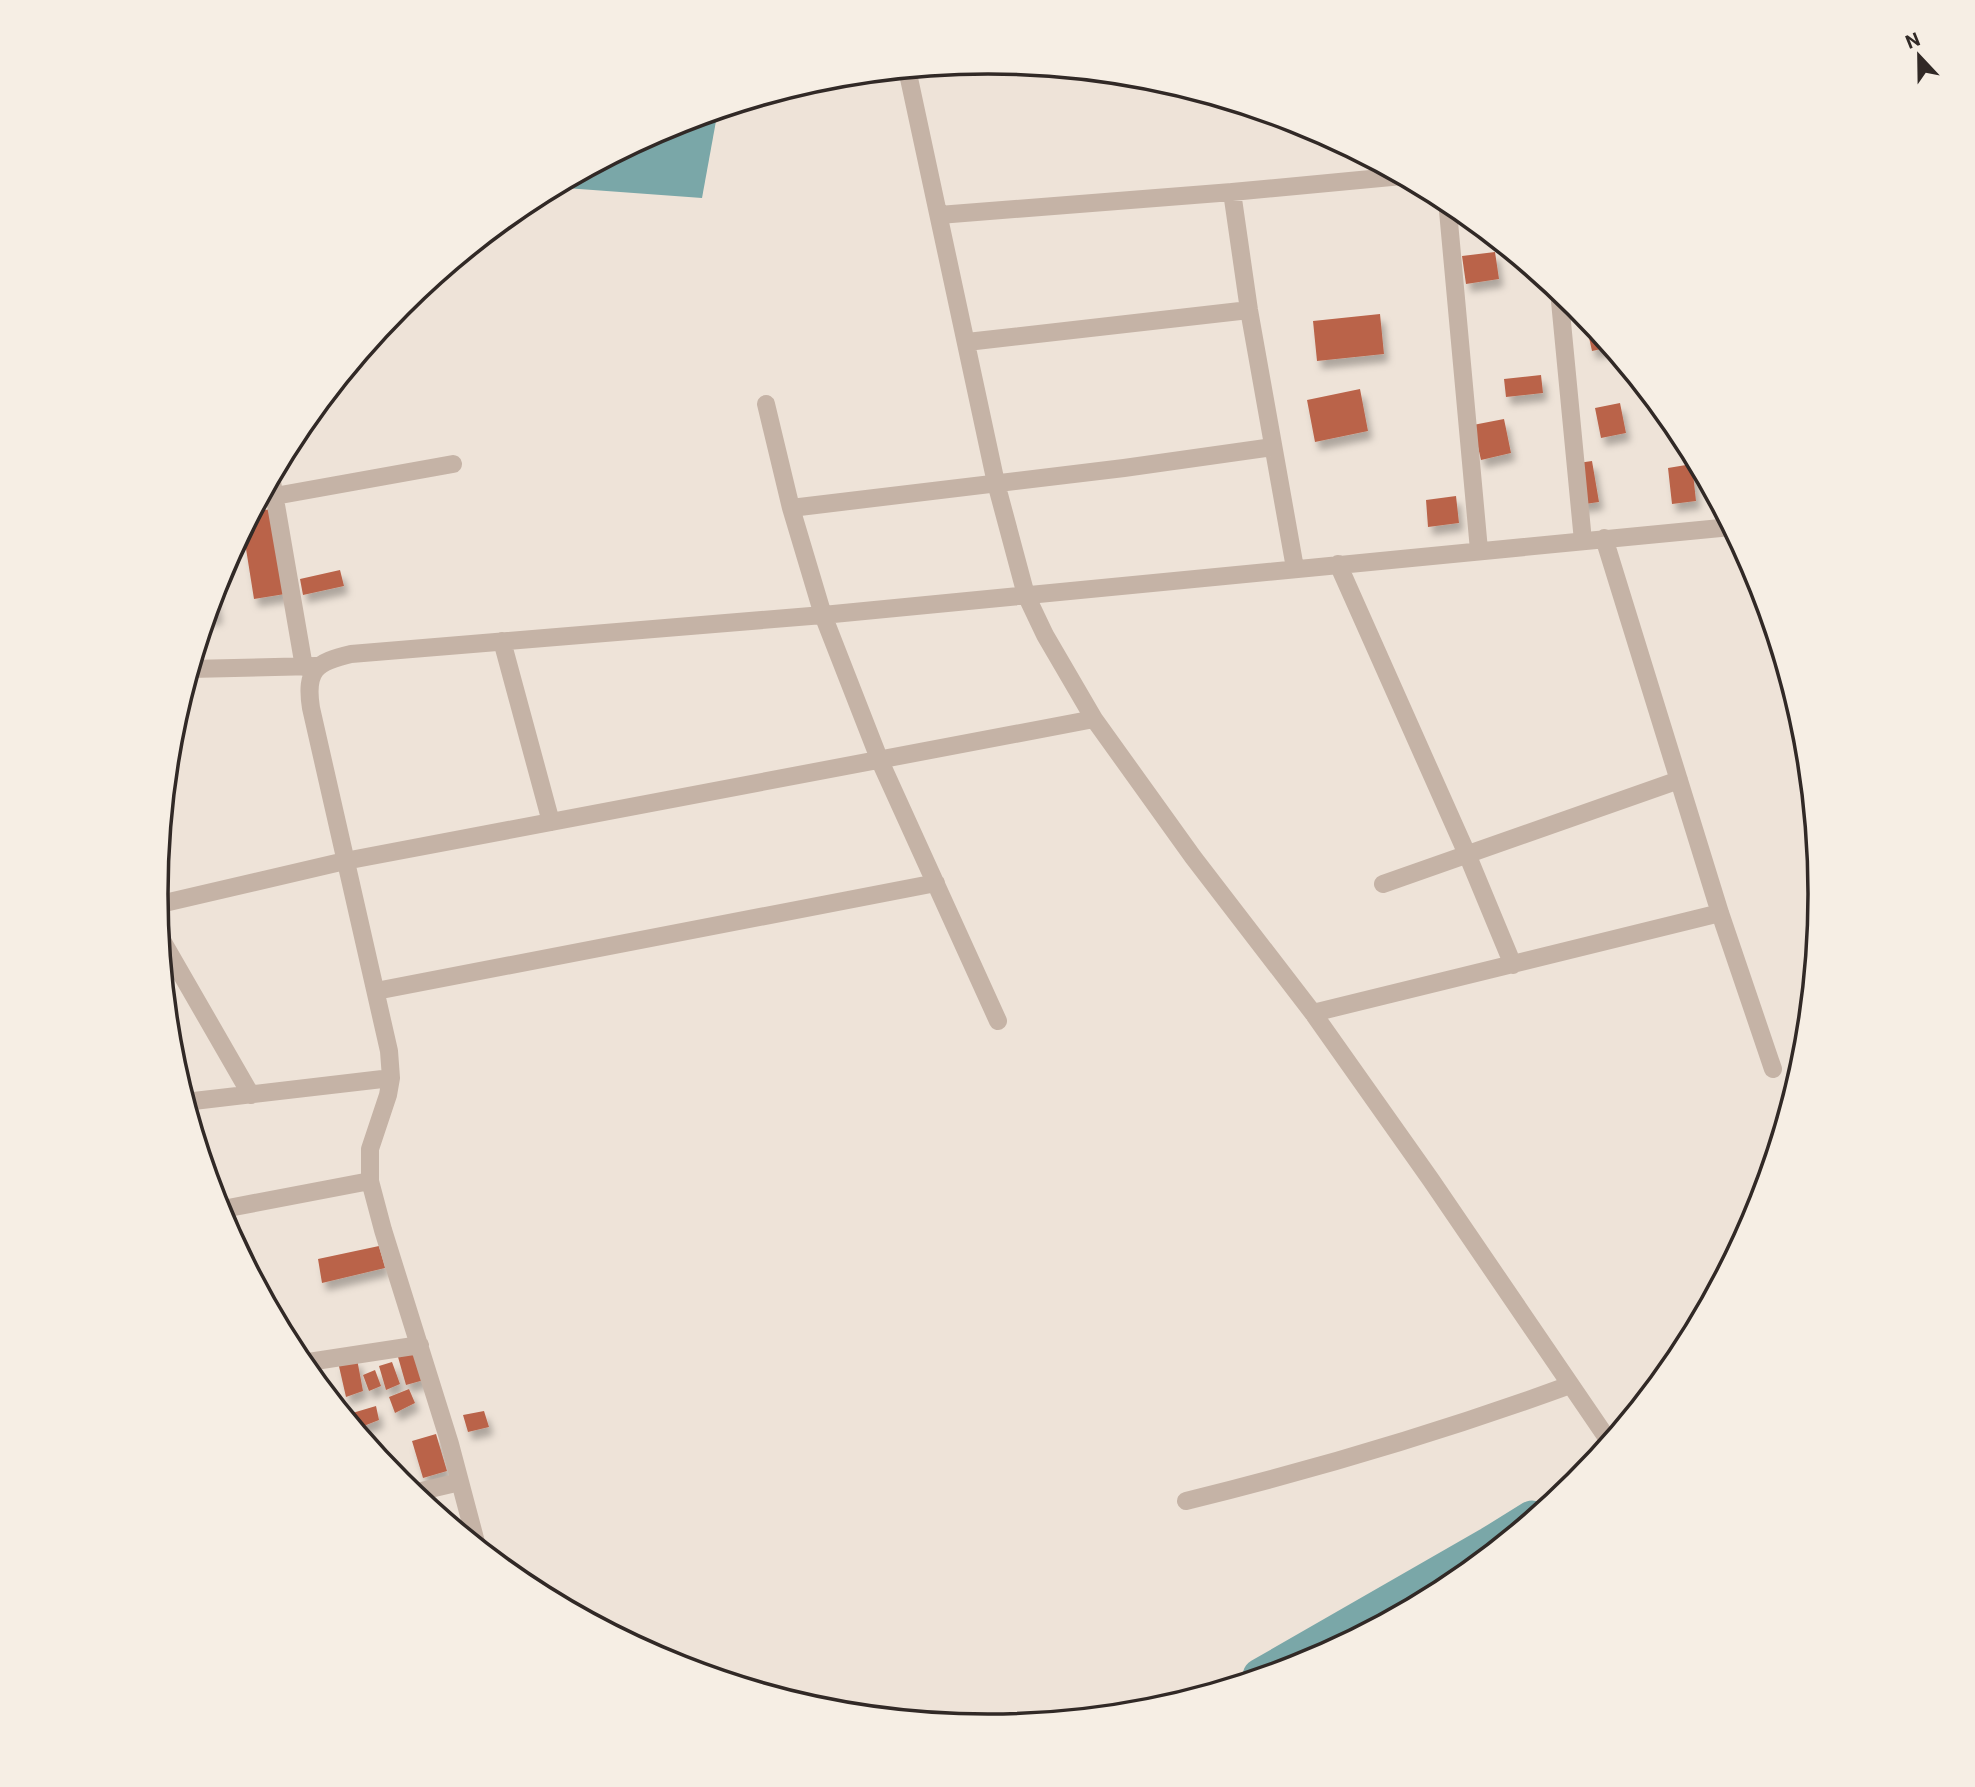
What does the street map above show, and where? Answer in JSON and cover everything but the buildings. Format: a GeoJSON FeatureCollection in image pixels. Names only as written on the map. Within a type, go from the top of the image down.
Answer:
{"type":"FeatureCollection","features":[{"type":"Feature","properties":{"kind":"street"},"geometry":{"type":"LineString","coordinates":[[909,78],[996,484],[1026,595],[1045,635],[1094,719],[1193,857],[1313,1013],[1431,1180],[1604,1434]]}},
{"type":"Feature","properties":{"kind":"street"},"geometry":{"type":"LineString","coordinates":[[939,215],[1387,177]]}},
{"type":"Feature","properties":{"kind":"street"},"geometry":{"type":"LineString","coordinates":[[1233,192],[1249,310],[1295,568]]}},
{"type":"Feature","properties":{"kind":"street"},"geometry":{"type":"LineString","coordinates":[[1448,216],[1479,550]]}},
{"type":"Feature","properties":{"kind":"street"},"geometry":{"type":"LineString","coordinates":[[1561,308],[1583,541]]}},
{"type":"Feature","properties":{"kind":"street"},"geometry":{"type":"LineString","coordinates":[[967,342],[1249,310]]}},
{"type":"Feature","properties":{"kind":"street"},"geometry":{"type":"LineString","coordinates":[[766,404],[790,508],[823,615],[880,761],[998,1021]]}},
{"type":"Feature","properties":{"kind":"street"},"geometry":{"type":"LineString","coordinates":[[790,508],[1273,447]]}},
{"type":"Feature","properties":{"kind":"street"},"geometry":{"type":"LineString","coordinates":[[275,496],[453,464]]}},
{"type":"Feature","properties":{"kind":"street"},"geometry":{"type":"LineString","coordinates":[[274,489],[311,667],[309,691],[316,730],[389,1052],[391,1078],[370,1149],[370,1181],[473,1532]]}},
{"type":"Feature","properties":{"kind":"street"},"geometry":{"type":"LineString","coordinates":[[199,668],[311,667],[351,654],[823,615],[1721,528]]}},
{"type":"Feature","properties":{"kind":"street"},"geometry":{"type":"LineString","coordinates":[[1604,538],[1720,913],[1773,1069]]}},
{"type":"Feature","properties":{"kind":"street"},"geometry":{"type":"LineString","coordinates":[[1338,564],[1467,854],[1513,965]]}},
{"type":"Feature","properties":{"kind":"street"},"geometry":{"type":"LineString","coordinates":[[502,642],[551,822]]}},
{"type":"Feature","properties":{"kind":"street"},"geometry":{"type":"LineString","coordinates":[[168,902],[345,860],[1094,719]]}},
{"type":"Feature","properties":{"kind":"street"},"geometry":{"type":"LineString","coordinates":[[1382,884],[1679,780]]}},
{"type":"Feature","properties":{"kind":"street"},"geometry":{"type":"LineString","coordinates":[[376,991],[936,883]]}},
{"type":"Feature","properties":{"kind":"street"},"geometry":{"type":"LineString","coordinates":[[1313,1013],[1720,913]]}},
{"type":"Feature","properties":{"kind":"street"},"geometry":{"type":"LineString","coordinates":[[170,954],[251,1095]]}},
{"type":"Feature","properties":{"kind":"street"},"geometry":{"type":"LineString","coordinates":[[194,1101],[391,1078]]}},
{"type":"Feature","properties":{"kind":"street"},"geometry":{"type":"LineString","coordinates":[[230,1208],[370,1181]]}},
{"type":"Feature","properties":{"kind":"street"},"geometry":{"type":"LineString","coordinates":[[315,1361],[420,1345]]}},
{"type":"Feature","properties":{"kind":"street"},"geometry":{"type":"LineString","coordinates":[[1186,1501],[1376,1450],[1485,1416],[1570,1385]]}},
{"type":"Feature","properties":{"kind":"street"},"geometry":{"type":"LineString","coordinates":[[426,1490],[460,1482]]}},
{"type":"Feature","properties":{"kind":"water"},"geometry":{"type":"Polygon","coordinates":[[[716,120],[702,198],[570,188],[625,158],[716,120]]]}},
{"type":"Feature","properties":{"kind":"waterway"},"geometry":{"type":"LineString","coordinates":[[1313,1646],[1474,1553]]}}]}
